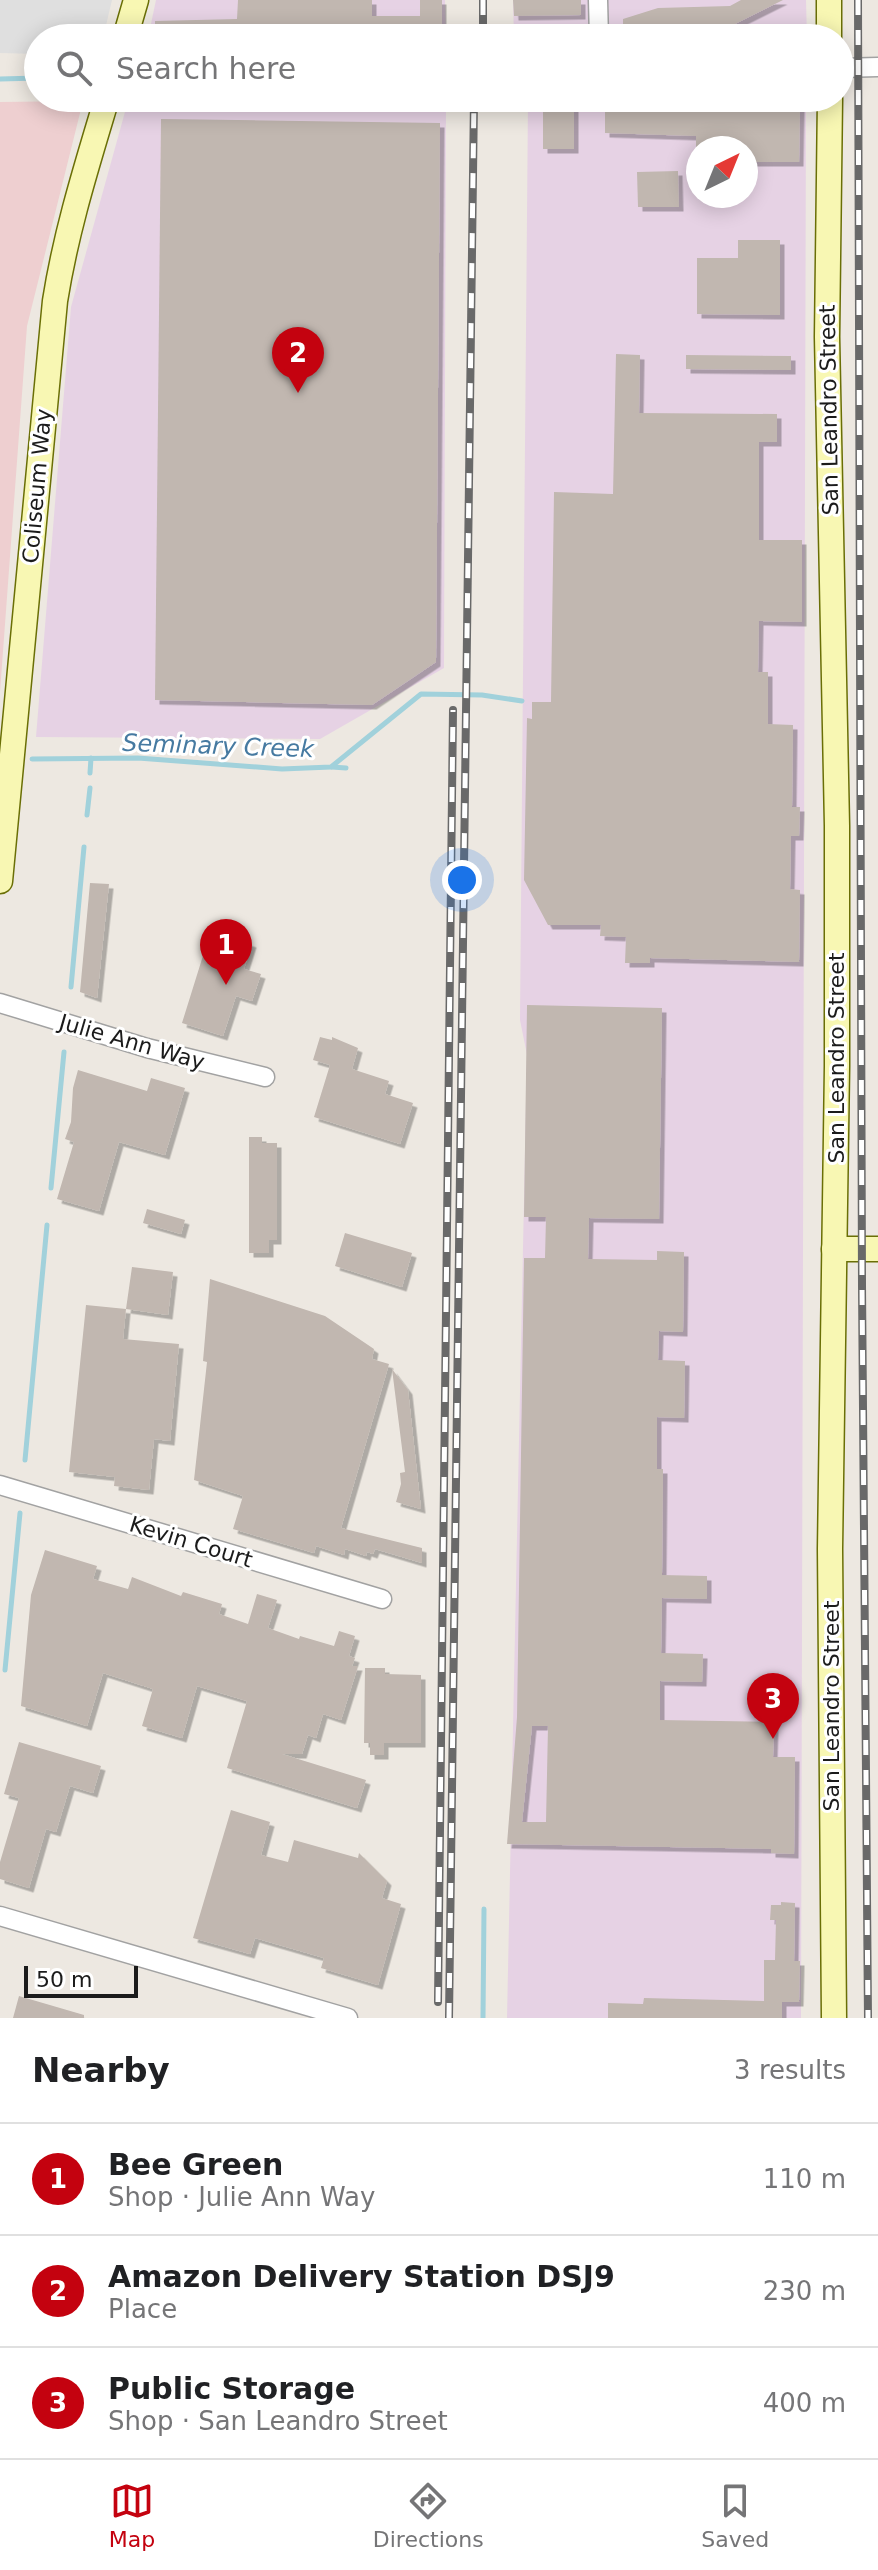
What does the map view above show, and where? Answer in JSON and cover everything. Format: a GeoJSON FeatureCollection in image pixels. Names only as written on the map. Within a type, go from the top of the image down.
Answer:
{"type":"FeatureCollection","features":[{"type":"Feature","properties":{"kind":"main road"},"geometry":{"type":"LineString","coordinates":[[129,24],[136,0]]}},
{"type":"Feature","properties":{"kind":"main road"},"geometry":{"type":"LineString","coordinates":[[829,0],[829,24]]}},
{"type":"Feature","properties":{"kind":"main road","name":"Coliseum Way"},"geometry":{"type":"LineString","coordinates":[[0,881],[55,301],[73,214],[103,112]]}},
{"type":"Feature","properties":{"kind":"main road","name":"San Leandro Street"},"geometry":{"type":"LineString","coordinates":[[830,112],[827,337],[837,826],[830,1549],[834,2018]]}},
{"type":"Feature","properties":{"kind":"main road"},"geometry":{"type":"LineString","coordinates":[[834,1249],[878,1249]]}},
{"type":"Feature","properties":{"kind":"street"},"geometry":{"type":"LineString","coordinates":[[598,0],[599,24]]}},
{"type":"Feature","properties":{"kind":"street"},"geometry":{"type":"LineString","coordinates":[[854,68],[878,67]]}},
{"type":"Feature","properties":{"kind":"street","name":"Julie Ann Way"},"geometry":{"type":"LineString","coordinates":[[0,1003],[147,1048],[265,1077]]}},
{"type":"Feature","properties":{"kind":"street","name":"Kevin Court"},"geometry":{"type":"LineString","coordinates":[[0,1485],[382,1599]]}},
{"type":"Feature","properties":{"kind":"street"},"geometry":{"type":"LineString","coordinates":[[0,1916],[348,2018]]}},
{"type":"Feature","properties":{"kind":"shaded area"},"geometry":{"type":"Polygon","coordinates":[[[0,0],[112,0],[106,24],[24,24],[24,54],[0,53],[0,0]]]}},
{"type":"Feature","properties":{"kind":"shaded area"},"geometry":{"type":"Polygon","coordinates":[[[156,0],[445,0],[446,24],[151,24],[156,0]]]}},
{"type":"Feature","properties":{"kind":"shaded area"},"geometry":{"type":"Polygon","coordinates":[[[513,0],[806,0],[807,24],[514,24],[513,0]]]}},
{"type":"Feature","properties":{"kind":"shaded area"},"geometry":{"type":"Polygon","coordinates":[[[0,102],[24,102],[24,112],[80,112],[27,326],[0,692],[0,102]]]}},
{"type":"Feature","properties":{"kind":"shaded area"},"geometry":{"type":"Polygon","coordinates":[[[125,112],[446,112],[444,668],[320,739],[36,737],[71,307],[125,112]]]}},
{"type":"Feature","properties":{"kind":"shaded area"},"geometry":{"type":"Polygon","coordinates":[[[528,112],[806,112],[801,2018],[507,2018],[527,1055],[520,1020],[528,112]]]}},
{"type":"Feature","properties":{"kind":"building"},"geometry":{"type":"Polygon","coordinates":[[[238,0],[372,0],[372,16],[420,16],[420,0],[442,0],[442,24],[155,24],[155,21],[237,19],[238,0]]]}},
{"type":"Feature","properties":{"kind":"building"},"geometry":{"type":"Polygon","coordinates":[[[513,0],[581,0],[581,15],[514,16],[513,0]]]}},
{"type":"Feature","properties":{"kind":"building"},"geometry":{"type":"Polygon","coordinates":[[[741,0],[783,0],[735,24],[623,24],[623,19],[658,8],[730,6],[741,0]]]}},
{"type":"Feature","properties":{"kind":"building"},"geometry":{"type":"Polygon","coordinates":[[[543,112],[574,112],[574,149],[543,149],[543,112]]]}},
{"type":"Feature","properties":{"kind":"building"},"geometry":{"type":"Polygon","coordinates":[[[605,112],[800,112],[799,162],[758,162],[758,136],[605,133],[605,112]]]}},
{"type":"Feature","properties":{"kind":"building"},"geometry":{"type":"Polygon","coordinates":[[[161,119],[440,123],[436,662],[372,705],[155,700],[161,119]]]}},
{"type":"Feature","properties":{"kind":"building"},"geometry":{"type":"Polygon","coordinates":[[[678,171],[679,207],[638,207],[637,172],[678,171]]]}},
{"type":"Feature","properties":{"kind":"building"},"geometry":{"type":"Polygon","coordinates":[[[738,240],[780,240],[780,315],[697,314],[697,258],[738,258],[738,240]]]}},
{"type":"Feature","properties":{"kind":"building"},"geometry":{"type":"Polygon","coordinates":[[[616,354],[640,355],[639,413],[777,414],[777,442],[759,442],[759,540],[802,540],[802,622],[759,621],[758,672],[768,672],[768,724],[793,725],[792,807],[800,807],[799,836],[791,836],[790,889],[800,890],[799,962],[650,958],[650,963],[625,963],[626,937],[600,936],[601,925],[548,925],[524,880],[527,718],[532,719],[532,702],[551,702],[554,492],[613,494],[616,354]]]}},
{"type":"Feature","properties":{"kind":"building"},"geometry":{"type":"Polygon","coordinates":[[[686,355],[791,356],[791,370],[686,369],[686,355]]]}},
{"type":"Feature","properties":{"kind":"building"},"geometry":{"type":"Polygon","coordinates":[[[90,883],[109,884],[97,998],[80,992],[90,883]]]}},
{"type":"Feature","properties":{"kind":"building"},"geometry":{"type":"Polygon","coordinates":[[[211,930],[252,943],[244,969],[261,974],[252,1001],[236,996],[223,1036],[182,1023],[211,930]]]}},
{"type":"Feature","properties":{"kind":"building"},"geometry":{"type":"Polygon","coordinates":[[[527,1005],[662,1008],[659,1219],[589,1218],[588,1259],[657,1260],[657,1251],[684,1252],[683,1332],[659,1331],[658,1360],[685,1361],[684,1418],[657,1417],[657,1469],[663,1469],[662,1575],[707,1576],[707,1599],[662,1598],[661,1653],[703,1654],[702,1682],[660,1681],[660,1720],[774,1722],[773,1757],[795,1757],[794,1854],[771,1853],[771,1849],[507,1844],[517,1717],[524,1258],[545,1258],[546,1217],[524,1217],[527,1005]],[[532,1726],[522,1822],[546,1822],[548,1726],[532,1726]]]}},
{"type":"Feature","properties":{"kind":"building"},"geometry":{"type":"Polygon","coordinates":[[[320,1037],[332,1040],[332,1037],[358,1048],[352,1069],[389,1081],[385,1094],[413,1103],[400,1144],[314,1117],[330,1065],[313,1060],[320,1037]]]}},
{"type":"Feature","properties":{"kind":"building"},"geometry":{"type":"Polygon","coordinates":[[[78,1070],[147,1091],[151,1078],[185,1088],[165,1155],[119,1142],[99,1211],[57,1199],[74,1142],[65,1139],[71,1122],[73,1088],[78,1070]]]}},
{"type":"Feature","properties":{"kind":"building"},"geometry":{"type":"Polygon","coordinates":[[[249,1137],[262,1137],[262,1143],[277,1143],[277,1240],[269,1240],[269,1253],[249,1253],[249,1137]]]}},
{"type":"Feature","properties":{"kind":"building"},"geometry":{"type":"Polygon","coordinates":[[[147,1209],[185,1220],[181,1234],[143,1223],[147,1209]]]}},
{"type":"Feature","properties":{"kind":"building"},"geometry":{"type":"Polygon","coordinates":[[[345,1233],[412,1253],[402,1287],[335,1266],[345,1233]]]}},
{"type":"Feature","properties":{"kind":"building"},"geometry":{"type":"Polygon","coordinates":[[[132,1267],[173,1272],[168,1315],[126,1309],[132,1267]]]}},
{"type":"Feature","properties":{"kind":"building"},"geometry":{"type":"Polygon","coordinates":[[[210,1279],[325,1316],[374,1349],[372,1359],[389,1364],[341,1528],[422,1548],[422,1563],[375,1549],[373,1554],[367,1552],[366,1556],[345,1549],[344,1555],[316,1546],[314,1553],[233,1529],[243,1496],[194,1480],[207,1362],[203,1361],[210,1279]]]}},
{"type":"Feature","properties":{"kind":"building"},"geometry":{"type":"Polygon","coordinates":[[[86,1305],[126,1309],[123,1339],[179,1344],[170,1441],[154,1439],[149,1490],[114,1486],[115,1477],[69,1472],[86,1305]]]}},
{"type":"Feature","properties":{"kind":"building"},"geometry":{"type":"Polygon","coordinates":[[[392,1369],[408,1390],[421,1509],[396,1502],[401,1484],[400,1473],[405,1472],[392,1369]]]}},
{"type":"Feature","properties":{"kind":"building"},"geometry":{"type":"Polygon","coordinates":[[[45,1550],[97,1566],[93,1579],[128,1589],[132,1577],[181,1596],[183,1592],[222,1604],[219,1614],[248,1624],[257,1594],[277,1600],[268,1628],[299,1639],[300,1636],[334,1646],[339,1631],[355,1636],[349,1656],[355,1658],[352,1666],[358,1666],[341,1720],[323,1714],[316,1738],[308,1735],[302,1754],[282,1754],[366,1780],[357,1808],[227,1768],[247,1701],[197,1686],[182,1738],[142,1726],[153,1689],[103,1673],[87,1726],[21,1706],[31,1595],[45,1550]]]}},
{"type":"Feature","properties":{"kind":"building"},"geometry":{"type":"Polygon","coordinates":[[[365,1668],[385,1668],[385,1674],[421,1675],[421,1743],[384,1743],[384,1755],[370,1755],[370,1743],[364,1743],[365,1668]]]}},
{"type":"Feature","properties":{"kind":"building"},"geometry":{"type":"Polygon","coordinates":[[[19,1742],[101,1766],[93,1793],[70,1786],[56,1832],[46,1829],[29,1888],[0,1879],[0,1862],[19,1798],[4,1794],[19,1742]]]}},
{"type":"Feature","properties":{"kind":"building"},"geometry":{"type":"Polygon","coordinates":[[[231,1810],[270,1822],[261,1855],[288,1862],[294,1840],[358,1858],[359,1853],[387,1881],[382,1898],[401,1904],[378,1985],[321,1968],[324,1958],[255,1938],[250,1954],[193,1938],[231,1810]]]}},
{"type":"Feature","properties":{"kind":"building"},"geometry":{"type":"Polygon","coordinates":[[[781,1902],[795,1903],[794,1961],[800,1961],[799,2002],[782,2002],[782,2018],[608,2018],[608,2003],[643,2004],[644,1998],[764,2001],[764,1960],[775,1960],[776,1920],[770,1920],[771,1905],[781,1905],[781,1902]]]}},
{"type":"Feature","properties":{"kind":"building"},"geometry":{"type":"Polygon","coordinates":[[[19,1996],[84,2015],[84,2018],[13,2018],[19,1996]]]}},
{"type":"Feature","properties":{"kind":"waterway"},"geometry":{"type":"LineString","coordinates":[[0,79],[24,78]]}},
{"type":"Feature","properties":{"kind":"waterway","name":"Seminary Creek"},"geometry":{"type":"LineString","coordinates":[[32,759],[138,758],[282,769],[331,767],[421,694],[482,695],[522,701]]}},
{"type":"Feature","properties":{"kind":"waterway"},"geometry":{"type":"LineString","coordinates":[[90,773],[91,758]]}},
{"type":"Feature","properties":{"kind":"waterway"},"geometry":{"type":"LineString","coordinates":[[332,767],[346,768]]}},
{"type":"Feature","properties":{"kind":"waterway"},"geometry":{"type":"LineString","coordinates":[[87,815],[90,788]]}},
{"type":"Feature","properties":{"kind":"waterway"},"geometry":{"type":"LineString","coordinates":[[71,987],[84,847]]}},
{"type":"Feature","properties":{"kind":"waterway"},"geometry":{"type":"LineString","coordinates":[[51,1188],[64,1052]]}},
{"type":"Feature","properties":{"kind":"waterway"},"geometry":{"type":"LineString","coordinates":[[25,1460],[47,1225]]}},
{"type":"Feature","properties":{"kind":"waterway"},"geometry":{"type":"LineString","coordinates":[[5,1670],[20,1513]]}},
{"type":"Feature","properties":{"kind":"waterway"},"geometry":{"type":"LineString","coordinates":[[483,2018],[484,1909]]}},
{"type":"Feature","properties":{"kind":"railway"},"geometry":{"type":"LineString","coordinates":[[483,0],[483,24]]}},
{"type":"Feature","properties":{"kind":"railway"},"geometry":{"type":"LineString","coordinates":[[858,0],[868,2018]]}},
{"type":"Feature","properties":{"kind":"railway"},"geometry":{"type":"LineString","coordinates":[[449,2018],[474,112]]}},
{"type":"Feature","properties":{"kind":"railway"},"geometry":{"type":"LineString","coordinates":[[438,2002],[453,710]]}},
{"type":"Feature","properties":{"kind":"place","name":"Amazon Delivery Station DSJ9"},"geometry":{"type":"Point","coordinates":[298,393]}},
{"type":"Feature","properties":{"kind":"place","name":"Bee Green"},"geometry":{"type":"Point","coordinates":[226,985]}},
{"type":"Feature","properties":{"kind":"place","name":"Public Storage"},"geometry":{"type":"Point","coordinates":[773,1739]}}]}
